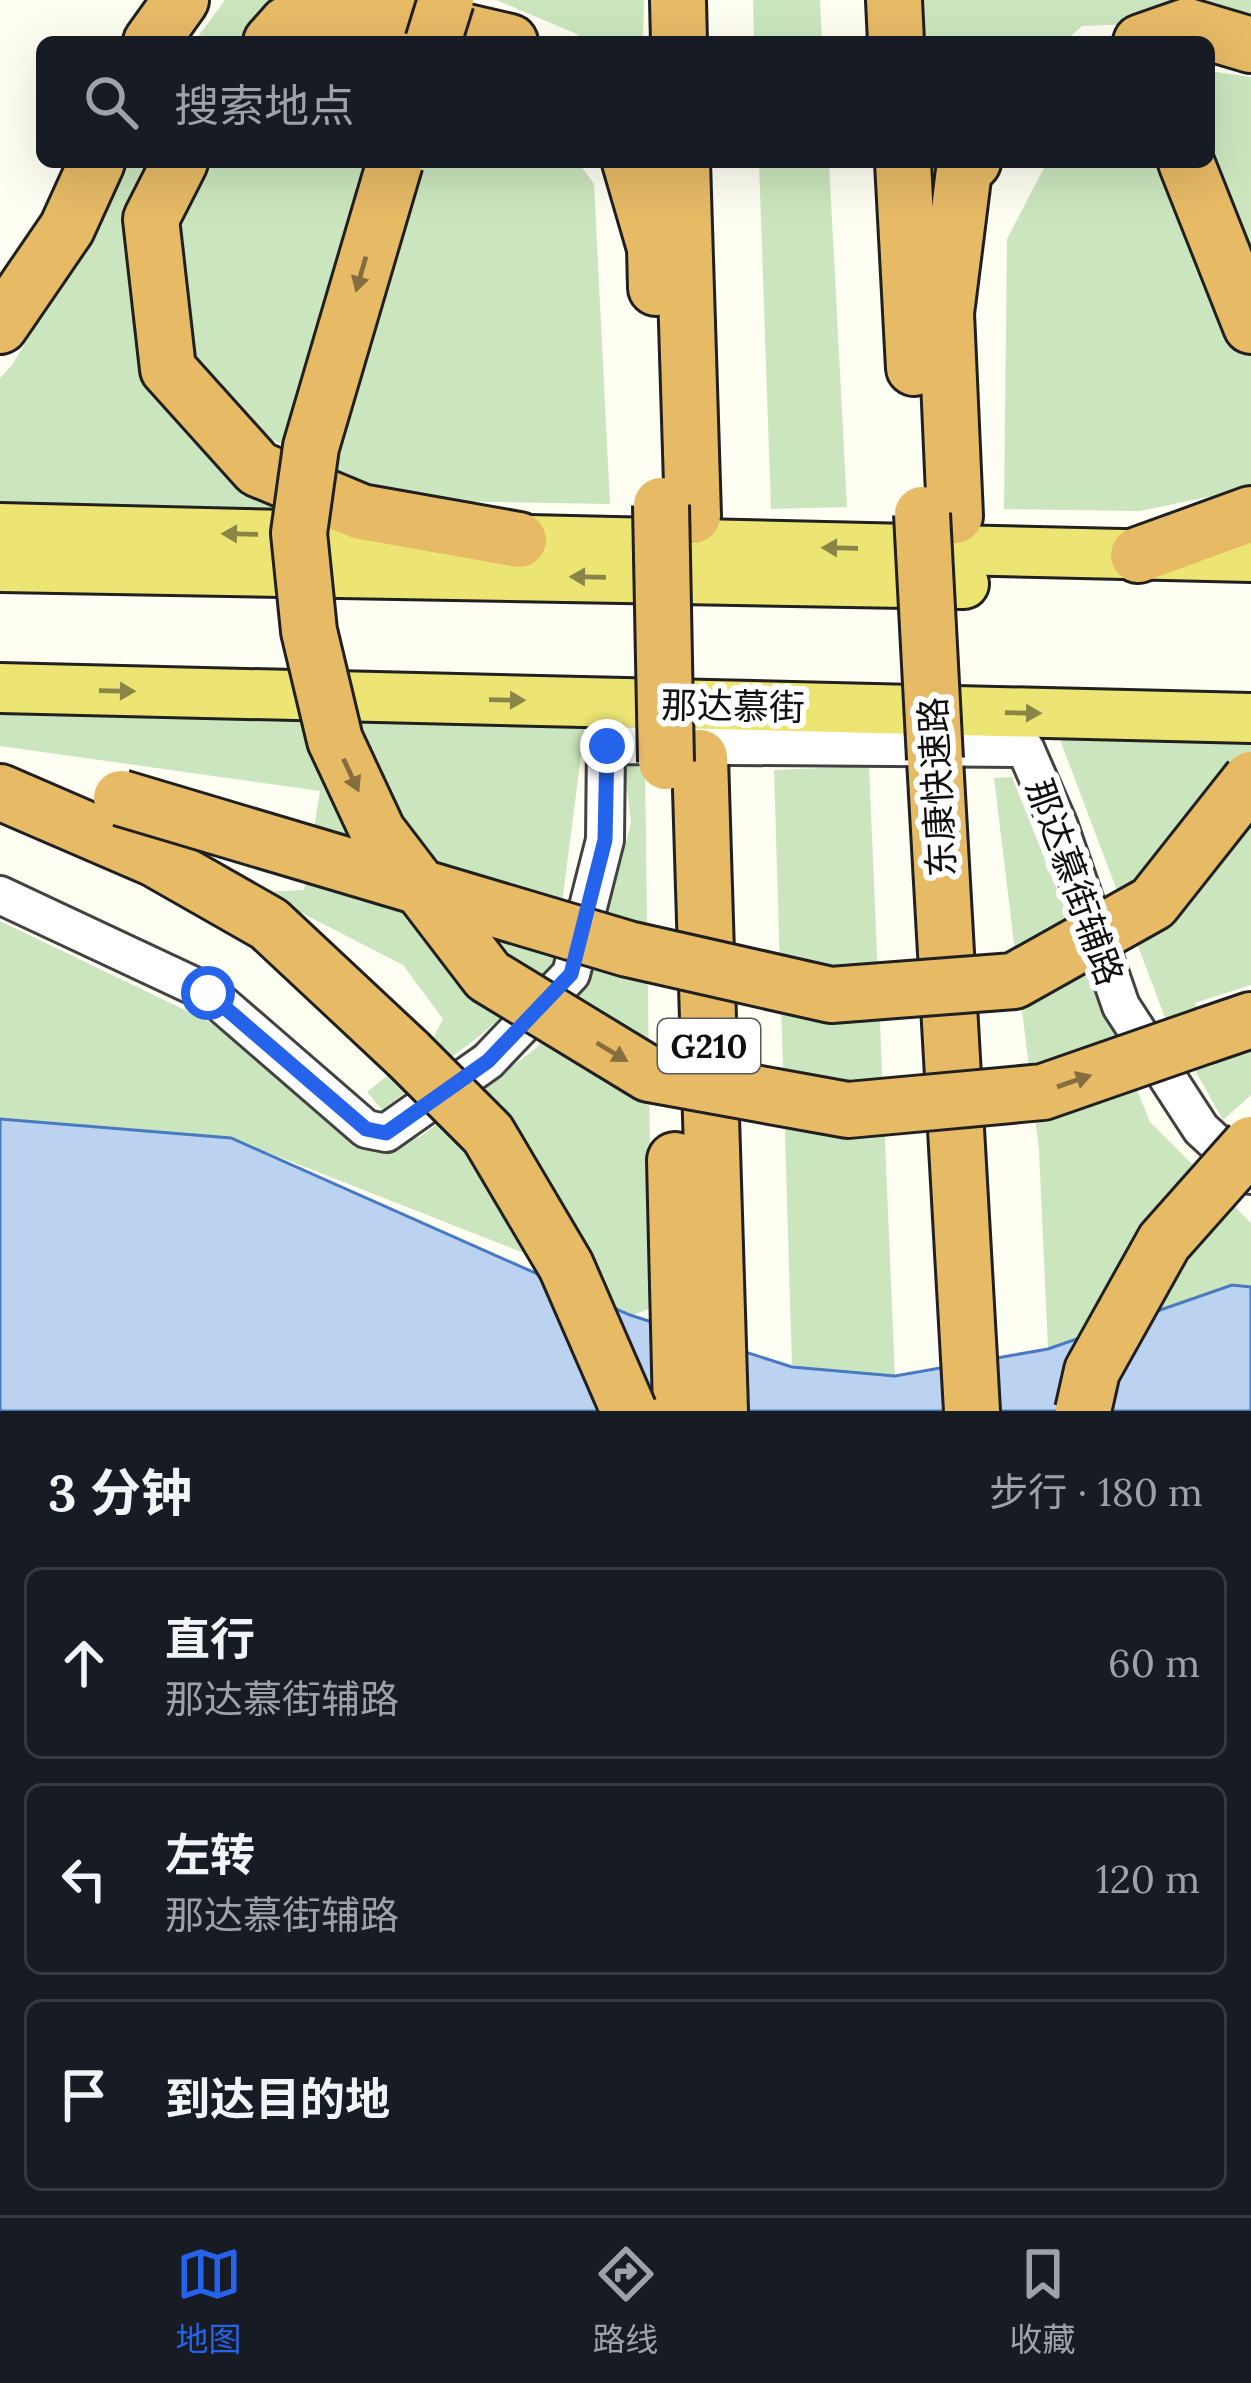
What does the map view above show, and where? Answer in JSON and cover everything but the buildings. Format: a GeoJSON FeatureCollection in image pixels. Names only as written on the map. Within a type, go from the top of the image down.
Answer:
{"type":"FeatureCollection","features":[{"type":"Feature","properties":{"kind":"highway"},"geometry":{"type":"LineString","coordinates":[[155,36],[182,0]]}},
{"type":"Feature","properties":{"kind":"highway"},"geometry":{"type":"LineString","coordinates":[[435,36],[446,0]]}},
{"type":"Feature","properties":{"kind":"highway"},"geometry":{"type":"LineString","coordinates":[[677,0],[679,36]]}},
{"type":"Feature","properties":{"kind":"highway"},"geometry":{"type":"LineString","coordinates":[[894,0],[896,36]]}},
{"type":"Feature","properties":{"kind":"highway"},"geometry":{"type":"LineString","coordinates":[[1122,0],[1137,36]]}},
{"type":"Feature","properties":{"kind":"highway"},"geometry":{"type":"LineString","coordinates":[[276,36],[287,24],[385,13],[484,36]]}},
{"type":"Feature","properties":{"kind":"highway"},"geometry":{"type":"LineString","coordinates":[[1158,36],[1187,26],[1251,45]]}},
{"type":"Feature","properties":{"kind":"highway"},"geometry":{"type":"LineString","coordinates":[[0,326],[67,228],[94,168]]}},
{"type":"Feature","properties":{"kind":"highway"},"geometry":{"type":"LineString","coordinates":[[177,168],[151,219],[169,369],[258,469],[361,512],[519,540]]}},
{"type":"Feature","properties":{"kind":"highway"},"geometry":{"type":"LineString","coordinates":[[393,168],[311,447],[299,533],[309,631],[335,740],[378,832],[488,976],[649,1074],[848,1110],[1042,1092],[1229,1028]]}},
{"type":"Feature","properties":{"kind":"highway"},"geometry":{"type":"LineString","coordinates":[[632,168],[655,248],[677,511]]}},
{"type":"Feature","properties":{"kind":"highway","name":"G210"},"geometry":{"type":"LineString","coordinates":[[682,168],[677,511],[699,1334],[720,1411]]}},
{"type":"Feature","properties":{"kind":"highway","name":"东康快速路"},"geometry":{"type":"LineString","coordinates":[[904,168],[938,515],[983,1305],[972,1411]]}},
{"type":"Feature","properties":{"kind":"highway"},"geometry":{"type":"LineString","coordinates":[[938,515],[946,314],[966,168]]}},
{"type":"Feature","properties":{"kind":"highway"},"geometry":{"type":"LineString","coordinates":[[1188,168],[1251,326]]}},
{"type":"Feature","properties":{"kind":"highway"},"geometry":{"type":"LineString","coordinates":[[1138,555],[1251,514]]}},
{"type":"Feature","properties":{"kind":"highway"},"geometry":{"type":"LineString","coordinates":[[0,769],[121,797],[628,949],[831,995],[1014,981],[1153,903],[1251,779]]}},
{"type":"Feature","properties":{"kind":"highway"},"geometry":{"type":"LineString","coordinates":[[0,792],[155,859],[269,924],[408,1054],[488,1134],[566,1266],[629,1411]]}},
{"type":"Feature","properties":{"kind":"highway"},"geometry":{"type":"LineString","coordinates":[[1083,1411],[1092,1371],[1164,1242],[1251,1144]]}},
{"type":"Feature","properties":{"kind":"highway"},"geometry":{"type":"LineString","coordinates":[[983,1305],[1005,1411]]}},
{"type":"Feature","properties":{"kind":"highway"},"geometry":{"type":"LineString","coordinates":[[681,1411],[699,1334]]}},
{"type":"Feature","properties":{"kind":"main road"},"geometry":{"type":"LineString","coordinates":[[0,528],[1251,557]]}},
{"type":"Feature","properties":{"kind":"main road"},"geometry":{"type":"LineString","coordinates":[[0,567],[1251,589]]}},
{"type":"Feature","properties":{"kind":"main road","name":"那达慕街"},"geometry":{"type":"LineString","coordinates":[[0,688],[1251,718]]}},
{"type":"Feature","properties":{"kind":"street","name":"那达慕街辅路"},"geometry":{"type":"LineString","coordinates":[[0,895],[208,993],[366,1129],[386,1133],[488,1061],[571,974],[605,840],[607,746],[1024,748],[1059,826],[1121,1006],[1201,1129],[1251,1175]]}},
{"type":"Feature","properties":{"kind":"green space"},"geometry":{"type":"Polygon","coordinates":[[[225,0],[329,0],[293,9],[254,36],[198,36],[225,0]]]}},
{"type":"Feature","properties":{"kind":"green space"},"geometry":{"type":"Polygon","coordinates":[[[496,0],[644,0],[643,36],[577,34],[496,0]]]}},
{"type":"Feature","properties":{"kind":"green space"},"geometry":{"type":"Polygon","coordinates":[[[753,0],[820,0],[822,36],[754,36],[753,0]]]}},
{"type":"Feature","properties":{"kind":"green space"},"geometry":{"type":"Polygon","coordinates":[[[924,0],[1251,0],[1251,20],[1082,26],[1071,36],[925,36],[924,0]]]}},
{"type":"Feature","properties":{"kind":"green space"},"geometry":{"type":"Polygon","coordinates":[[[1215,72],[1251,77],[1251,488],[1140,511],[1004,509],[1007,239],[1044,168],[1215,168],[1215,72]]]}},
{"type":"Feature","properties":{"kind":"green space"},"geometry":{"type":"Polygon","coordinates":[[[120,168],[151,168],[137,317],[286,502],[268,516],[0,513],[0,378],[84,247],[120,168]]]}},
{"type":"Feature","properties":{"kind":"green space"},"geometry":{"type":"Polygon","coordinates":[[[203,168],[582,168],[594,184],[610,504],[441,501],[341,476],[252,429],[177,330],[177,221],[203,168]]]}},
{"type":"Feature","properties":{"kind":"green space"},"geometry":{"type":"Polygon","coordinates":[[[759,168],[829,168],[847,507],[771,509],[759,168]]]}},
{"type":"Feature","properties":{"kind":"green space"},"geometry":{"type":"Polygon","coordinates":[[[0,710],[585,724],[554,966],[486,1031],[382,1110],[367,1092],[432,1040],[443,1019],[403,965],[261,892],[304,890],[320,791],[0,746],[0,710]]]}},
{"type":"Feature","properties":{"kind":"green space"},"geometry":{"type":"Polygon","coordinates":[[[1059,737],[1251,740],[1251,985],[1195,1003],[1213,1065],[1251,1050],[1251,1095],[1223,1120],[1164,1015],[1059,737]]]}},
{"type":"Feature","properties":{"kind":"green space"},"geometry":{"type":"Polygon","coordinates":[[[624,764],[645,764],[652,1308],[630,1316],[524,1253],[231,1138],[0,1119],[0,921],[210,1022],[374,1149],[420,1137],[536,1048],[591,978],[631,823],[624,764]]]}},
{"type":"Feature","properties":{"kind":"green space"},"geometry":{"type":"Polygon","coordinates":[[[869,766],[895,1376],[792,1367],[774,770],[869,766]]]}},
{"type":"Feature","properties":{"kind":"green space"},"geometry":{"type":"Polygon","coordinates":[[[1012,777],[1150,1122],[1251,1223],[1251,1287],[1232,1285],[1048,1349],[1039,1150],[994,778],[1012,777]]]}},
{"type":"Feature","properties":{"kind":"water"},"geometry":{"type":"Polygon","coordinates":[[[0,1119],[231,1138],[630,1315],[792,1367],[895,1376],[1048,1349],[1232,1285],[1251,1287],[1251,1411],[0,1411],[0,1119]]]}},
{"type":"Feature","properties":{"kind":"route"},"geometry":{"type":"LineString","coordinates":[[208,993],[366,1129],[386,1133],[488,1061],[571,974],[605,840],[607,746]]}}]}
